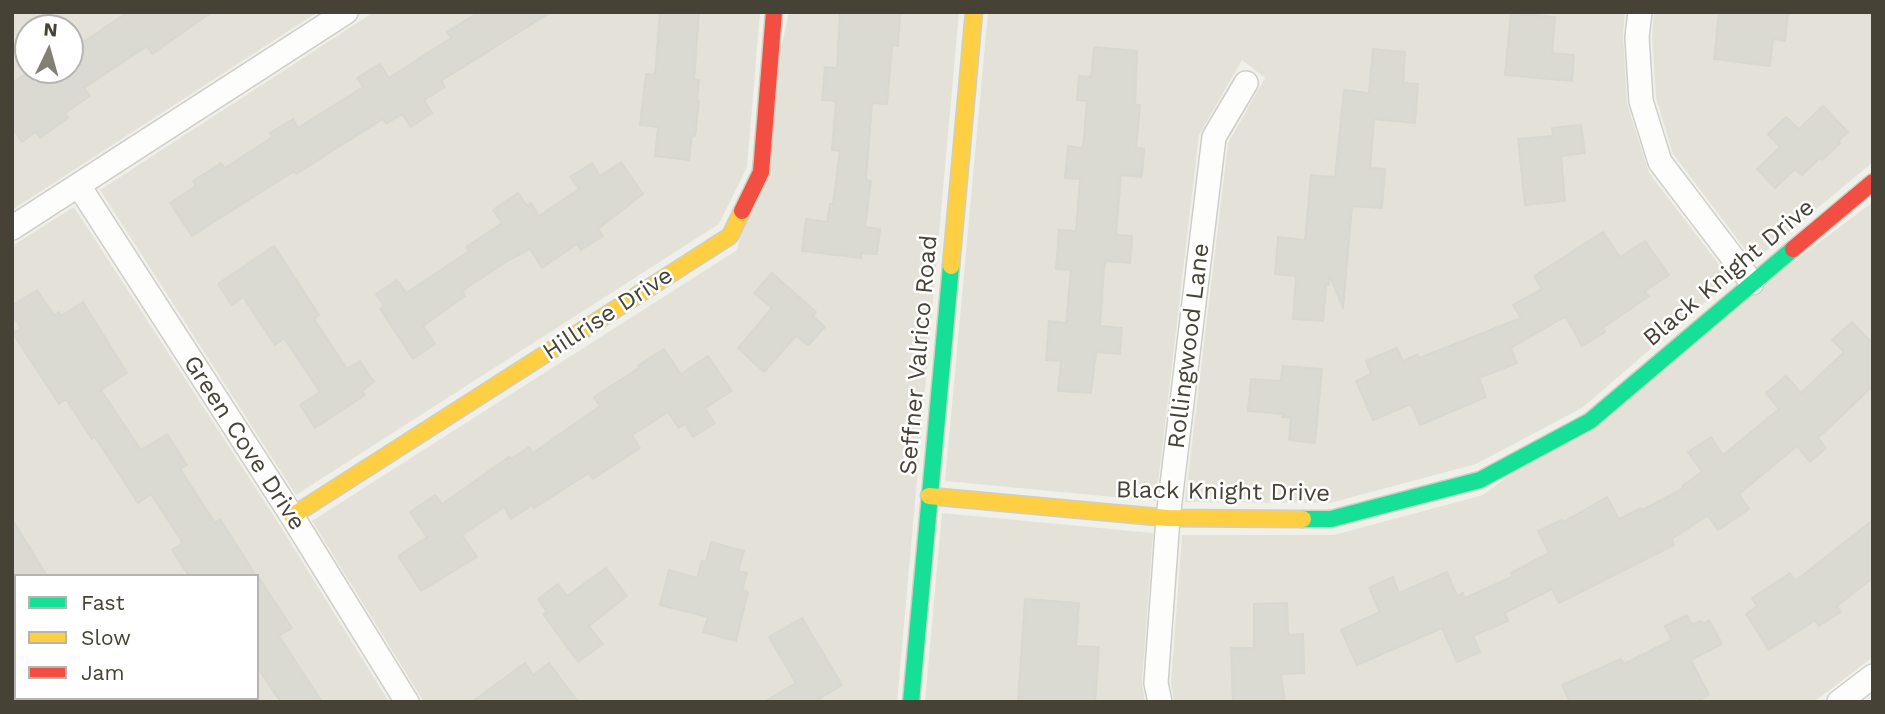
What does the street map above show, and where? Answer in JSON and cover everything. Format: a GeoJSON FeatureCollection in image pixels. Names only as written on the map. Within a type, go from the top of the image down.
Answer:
{"type":"FeatureCollection","features":[{"type":"Feature","properties":{"kind":"street"},"geometry":{"type":"LineString","coordinates":[[12,228],[346,12]]}},
{"type":"Feature","properties":{"kind":"street","name":"Hillrise Drive"},"geometry":{"type":"LineString","coordinates":[[292,516],[730,236],[761,172],[774,12]]}},
{"type":"Feature","properties":{"kind":"street","name":"Seffner Valrico Road"},"geometry":{"type":"LineString","coordinates":[[911,702],[974,12]]}},
{"type":"Feature","properties":{"kind":"street"},"geometry":{"type":"LineString","coordinates":[[1640,12],[1637,37],[1642,101],[1660,162],[1752,283]]}},
{"type":"Feature","properties":{"kind":"street","name":"Rollingwood Lane"},"geometry":{"type":"LineString","coordinates":[[1160,702],[1156,683],[1168,519],[1214,137],[1245,83]]}},
{"type":"Feature","properties":{"kind":"street","name":"Black Knight Drive"},"geometry":{"type":"LineString","coordinates":[[929,496],[1168,519],[1331,519],[1480,480],[1590,421],[1873,182]]}},
{"type":"Feature","properties":{"kind":"street","name":"Green Cove Drive"},"geometry":{"type":"LineString","coordinates":[[79,186],[292,516],[407,702]]}},
{"type":"Feature","properties":{"kind":"street"},"geometry":{"type":"LineString","coordinates":[[1839,702],[1873,676]]}},
{"type":"Feature","properties":{"kind":"shaded area"},"geometry":{"type":"Polygon","coordinates":[[[12,12],[318,12],[12,210],[12,12]]]}},
{"type":"Feature","properties":{"kind":"shaded area"},"geometry":{"type":"Polygon","coordinates":[[[374,12],[760,12],[747,167],[719,224],[296,495],[100,190],[374,12]]]}},
{"type":"Feature","properties":{"kind":"shaded area"},"geometry":{"type":"Polygon","coordinates":[[[789,12],[959,12],[897,702],[424,702],[312,521],[737,250],[789,12]]]}},
{"type":"Feature","properties":{"kind":"shaded area"},"geometry":{"type":"Polygon","coordinates":[[[988,12],[1625,12],[1623,35],[1627,103],[1649,173],[1731,280],[1582,408],[1476,464],[1330,503],[1185,502],[1228,143],[1265,78],[1242,60],[1199,135],[1156,501],[945,481],[988,12]]]}},
{"type":"Feature","properties":{"kind":"shaded area"},"geometry":{"type":"Polygon","coordinates":[[[1654,12],[1873,12],[1873,162],[1754,261],[1673,154],[1656,98],[1652,37],[1654,12]]]}},
{"type":"Feature","properties":{"kind":"shaded area"},"geometry":{"type":"Polygon","coordinates":[[[1873,202],[1873,657],[1819,698],[1812,702],[1174,702],[1171,682],[1182,535],[1334,535],[1483,495],[1873,202]]]}},
{"type":"Feature","properties":{"kind":"shaded area"},"geometry":{"type":"Polygon","coordinates":[[[74,207],[279,524],[389,702],[12,702],[12,246],[74,207]]]}},
{"type":"Feature","properties":{"kind":"shaded area"},"geometry":{"type":"Polygon","coordinates":[[[942,513],[1153,533],[1142,682],[1145,702],[925,702],[942,513]]]}},
{"type":"Feature","properties":{"kind":"building"},"geometry":{"type":"Polygon","coordinates":[[[128,12],[212,12],[152,54],[147,46],[84,88],[90,96],[65,113],[68,118],[40,138],[36,132],[22,142],[12,128],[12,83],[84,84],[84,42],[128,12]]]}},
{"type":"Feature","properties":{"kind":"building"},"geometry":{"type":"Polygon","coordinates":[[[479,12],[551,12],[441,81],[445,87],[424,100],[432,113],[411,127],[402,114],[386,124],[383,119],[296,174],[294,171],[192,236],[170,203],[196,186],[193,181],[221,163],[225,168],[272,137],[270,133],[293,119],[298,128],[363,87],[357,78],[380,64],[389,78],[451,38],[447,32],[479,12]]]}},
{"type":"Feature","properties":{"kind":"building"},"geometry":{"type":"Polygon","coordinates":[[[660,12],[699,12],[694,79],[699,80],[699,101],[689,160],[655,156],[658,127],[640,125],[646,74],[655,75],[660,12]]]}},
{"type":"Feature","properties":{"kind":"building"},"geometry":{"type":"Polygon","coordinates":[[[840,12],[900,12],[898,46],[892,45],[887,104],[872,103],[866,180],[871,181],[865,227],[880,229],[877,254],[862,253],[861,258],[802,251],[806,219],[827,222],[830,204],[833,204],[840,151],[832,150],[836,101],[822,100],[825,67],[837,68],[840,12]]]}},
{"type":"Feature","properties":{"kind":"building"},"geometry":{"type":"Polygon","coordinates":[[[1719,12],[1788,12],[1785,41],[1773,39],[1770,66],[1714,59],[1719,12]]]}},
{"type":"Feature","properties":{"kind":"building"},"geometry":{"type":"Polygon","coordinates":[[[1511,13],[1555,17],[1552,53],[1574,55],[1572,81],[1505,75],[1511,13]]]}},
{"type":"Feature","properties":{"kind":"building"},"geometry":{"type":"Polygon","coordinates":[[[1094,47],[1137,51],[1135,105],[1140,105],[1136,148],[1144,149],[1142,177],[1121,175],[1116,235],[1132,236],[1130,263],[1106,261],[1104,268],[1100,326],[1122,328],[1120,354],[1096,352],[1091,393],[1058,391],[1061,361],[1046,360],[1049,321],[1066,323],[1071,270],[1056,269],[1059,230],[1076,231],[1080,179],[1065,178],[1068,146],[1083,148],[1087,101],[1077,100],[1079,76],[1091,77],[1094,47]]]}},
{"type":"Feature","properties":{"kind":"building"},"geometry":{"type":"Polygon","coordinates":[[[1373,49],[1405,52],[1403,83],[1418,84],[1415,123],[1374,119],[1370,168],[1385,169],[1382,208],[1352,206],[1343,308],[1330,276],[1329,285],[1326,285],[1323,321],[1293,319],[1296,276],[1275,274],[1278,237],[1305,240],[1311,175],[1335,177],[1344,90],[1369,93],[1373,49]]]}},
{"type":"Feature","properties":{"kind":"building"},"geometry":{"type":"Polygon","coordinates":[[[1823,106],[1848,132],[1822,160],[1820,158],[1802,175],[1795,169],[1775,188],[1757,169],[1780,147],[1768,134],[1786,117],[1799,129],[1823,106]]]}},
{"type":"Feature","properties":{"kind":"building"},"geometry":{"type":"Polygon","coordinates":[[[1581,125],[1585,153],[1561,156],[1565,201],[1525,205],[1518,139],[1553,136],[1552,128],[1581,125]]]}},
{"type":"Feature","properties":{"kind":"building"},"geometry":{"type":"Polygon","coordinates":[[[621,162],[643,194],[598,229],[603,236],[581,250],[577,244],[542,268],[530,249],[509,260],[462,291],[465,296],[423,326],[435,344],[413,359],[380,309],[384,306],[376,294],[397,280],[406,293],[469,251],[466,247],[502,223],[493,210],[518,193],[527,206],[531,203],[539,216],[579,189],[570,177],[592,163],[600,176],[621,162]]]}},
{"type":"Feature","properties":{"kind":"building"},"geometry":{"type":"Polygon","coordinates":[[[1603,232],[1620,257],[1645,241],[1669,275],[1645,291],[1649,296],[1603,328],[1605,332],[1582,346],[1566,317],[1511,348],[1517,363],[1479,378],[1486,397],[1420,425],[1411,404],[1373,420],[1356,381],[1371,374],[1366,361],[1397,348],[1403,361],[1418,354],[1419,358],[1521,318],[1513,305],[1542,289],[1534,276],[1603,232]]]}},
{"type":"Feature","properties":{"kind":"building"},"geometry":{"type":"Polygon","coordinates":[[[274,246],[319,315],[314,319],[347,369],[360,361],[374,382],[362,391],[365,395],[315,428],[300,405],[320,392],[284,338],[275,345],[243,297],[232,305],[218,284],[274,246]]]}},
{"type":"Feature","properties":{"kind":"building"},"geometry":{"type":"Polygon","coordinates":[[[772,273],[816,312],[813,316],[825,327],[808,345],[796,336],[764,372],[738,348],[772,308],[754,293],[772,273]]]}},
{"type":"Feature","properties":{"kind":"building"},"geometry":{"type":"Polygon","coordinates":[[[37,290],[54,315],[59,312],[61,316],[83,302],[127,373],[101,390],[141,450],[167,434],[187,465],[180,469],[215,523],[220,519],[255,574],[188,574],[172,550],[183,543],[151,494],[138,503],[95,437],[92,439],[66,399],[59,404],[13,334],[21,328],[12,314],[12,306],[37,290]]]}},
{"type":"Feature","properties":{"kind":"building"},"geometry":{"type":"Polygon","coordinates":[[[1852,322],[1873,344],[1873,386],[1818,438],[1826,448],[1810,462],[1797,446],[1739,494],[1749,509],[1718,530],[1708,515],[1672,539],[1674,545],[1559,603],[1552,589],[1505,613],[1508,621],[1473,636],[1480,652],[1457,662],[1442,628],[1357,665],[1341,630],[1380,612],[1369,588],[1393,577],[1399,593],[1447,572],[1457,596],[1463,593],[1465,598],[1512,577],[1511,573],[1549,553],[1538,531],[1562,520],[1563,522],[1607,497],[1619,519],[1684,488],[1682,486],[1702,472],[1688,452],[1711,437],[1723,455],[1779,409],[1766,393],[1786,376],[1801,393],[1844,352],[1832,340],[1852,322]]]}},
{"type":"Feature","properties":{"kind":"building"},"geometry":{"type":"Polygon","coordinates":[[[664,349],[681,374],[708,356],[732,391],[705,408],[715,423],[693,437],[685,424],[679,428],[668,412],[632,435],[640,448],[593,479],[589,473],[534,508],[532,505],[511,519],[504,507],[462,535],[477,557],[421,591],[398,556],[427,537],[410,512],[435,495],[442,504],[509,457],[511,459],[529,447],[533,453],[600,406],[594,397],[664,349]]]}},
{"type":"Feature","properties":{"kind":"building"},"geometry":{"type":"Polygon","coordinates":[[[1283,366],[1322,369],[1315,443],[1289,440],[1291,418],[1282,417],[1283,414],[1248,411],[1251,379],[1281,381],[1283,366]]]}},
{"type":"Feature","properties":{"kind":"building"},"geometry":{"type":"Polygon","coordinates":[[[12,519],[46,574],[12,576],[12,519]]]}},
{"type":"Feature","properties":{"kind":"building"},"geometry":{"type":"Polygon","coordinates":[[[1873,520],[1873,578],[1837,606],[1841,612],[1819,626],[1815,620],[1769,650],[1746,614],[1757,606],[1752,598],[1790,573],[1795,581],[1873,520]]]}},
{"type":"Feature","properties":{"kind":"building"},"geometry":{"type":"Polygon","coordinates":[[[711,542],[744,551],[738,571],[747,573],[742,590],[748,592],[736,641],[703,632],[708,617],[660,605],[669,570],[697,578],[702,561],[706,562],[711,542]]]}},
{"type":"Feature","properties":{"kind":"building"},"geometry":{"type":"Polygon","coordinates":[[[606,568],[627,596],[589,626],[603,644],[578,662],[543,614],[547,612],[538,599],[558,584],[567,596],[606,568]]]}},
{"type":"Feature","properties":{"kind":"building"},"geometry":{"type":"Polygon","coordinates":[[[259,578],[292,628],[279,636],[322,702],[281,702],[259,670],[259,578]]]}},
{"type":"Feature","properties":{"kind":"building"},"geometry":{"type":"Polygon","coordinates":[[[1025,599],[1079,603],[1076,646],[1099,647],[1095,702],[1018,702],[1025,599]]]}},
{"type":"Feature","properties":{"kind":"building"},"geometry":{"type":"Polygon","coordinates":[[[1287,603],[1288,635],[1303,634],[1304,673],[1281,674],[1285,702],[1233,702],[1231,648],[1254,648],[1254,604],[1287,603]]]}},
{"type":"Feature","properties":{"kind":"building"},"geometry":{"type":"Polygon","coordinates":[[[1687,615],[1692,625],[1701,621],[1703,624],[1709,620],[1722,644],[1691,660],[1709,695],[1696,702],[1570,702],[1562,685],[1621,659],[1624,664],[1672,640],[1665,626],[1687,615]]]}},
{"type":"Feature","properties":{"kind":"building"},"geometry":{"type":"Polygon","coordinates":[[[802,618],[842,685],[814,702],[764,702],[796,683],[769,637],[802,618]]]}},
{"type":"Feature","properties":{"kind":"building"},"geometry":{"type":"Polygon","coordinates":[[[525,663],[533,675],[549,663],[578,702],[472,702],[525,663]]]}},
{"type":"Feature","properties":{"kind":"traffic: fast"},"geometry":{"type":"LineString","coordinates":[[1303,519],[1331,519],[1480,480],[1590,421],[1793,249]]}},
{"type":"Feature","properties":{"kind":"traffic: fast"},"geometry":{"type":"LineString","coordinates":[[911,702],[951,266]]}},
{"type":"Feature","properties":{"kind":"traffic: slow"},"geometry":{"type":"LineString","coordinates":[[951,266],[974,12]]}},
{"type":"Feature","properties":{"kind":"traffic: slow"},"geometry":{"type":"LineString","coordinates":[[292,516],[730,236],[742,211]]}},
{"type":"Feature","properties":{"kind":"traffic: slow"},"geometry":{"type":"LineString","coordinates":[[929,496],[1168,518],[1303,519]]}},
{"type":"Feature","properties":{"kind":"traffic: jam"},"geometry":{"type":"LineString","coordinates":[[742,211],[761,172],[774,12]]}},
{"type":"Feature","properties":{"kind":"traffic: jam"},"geometry":{"type":"LineString","coordinates":[[1793,249],[1873,182]]}}]}
